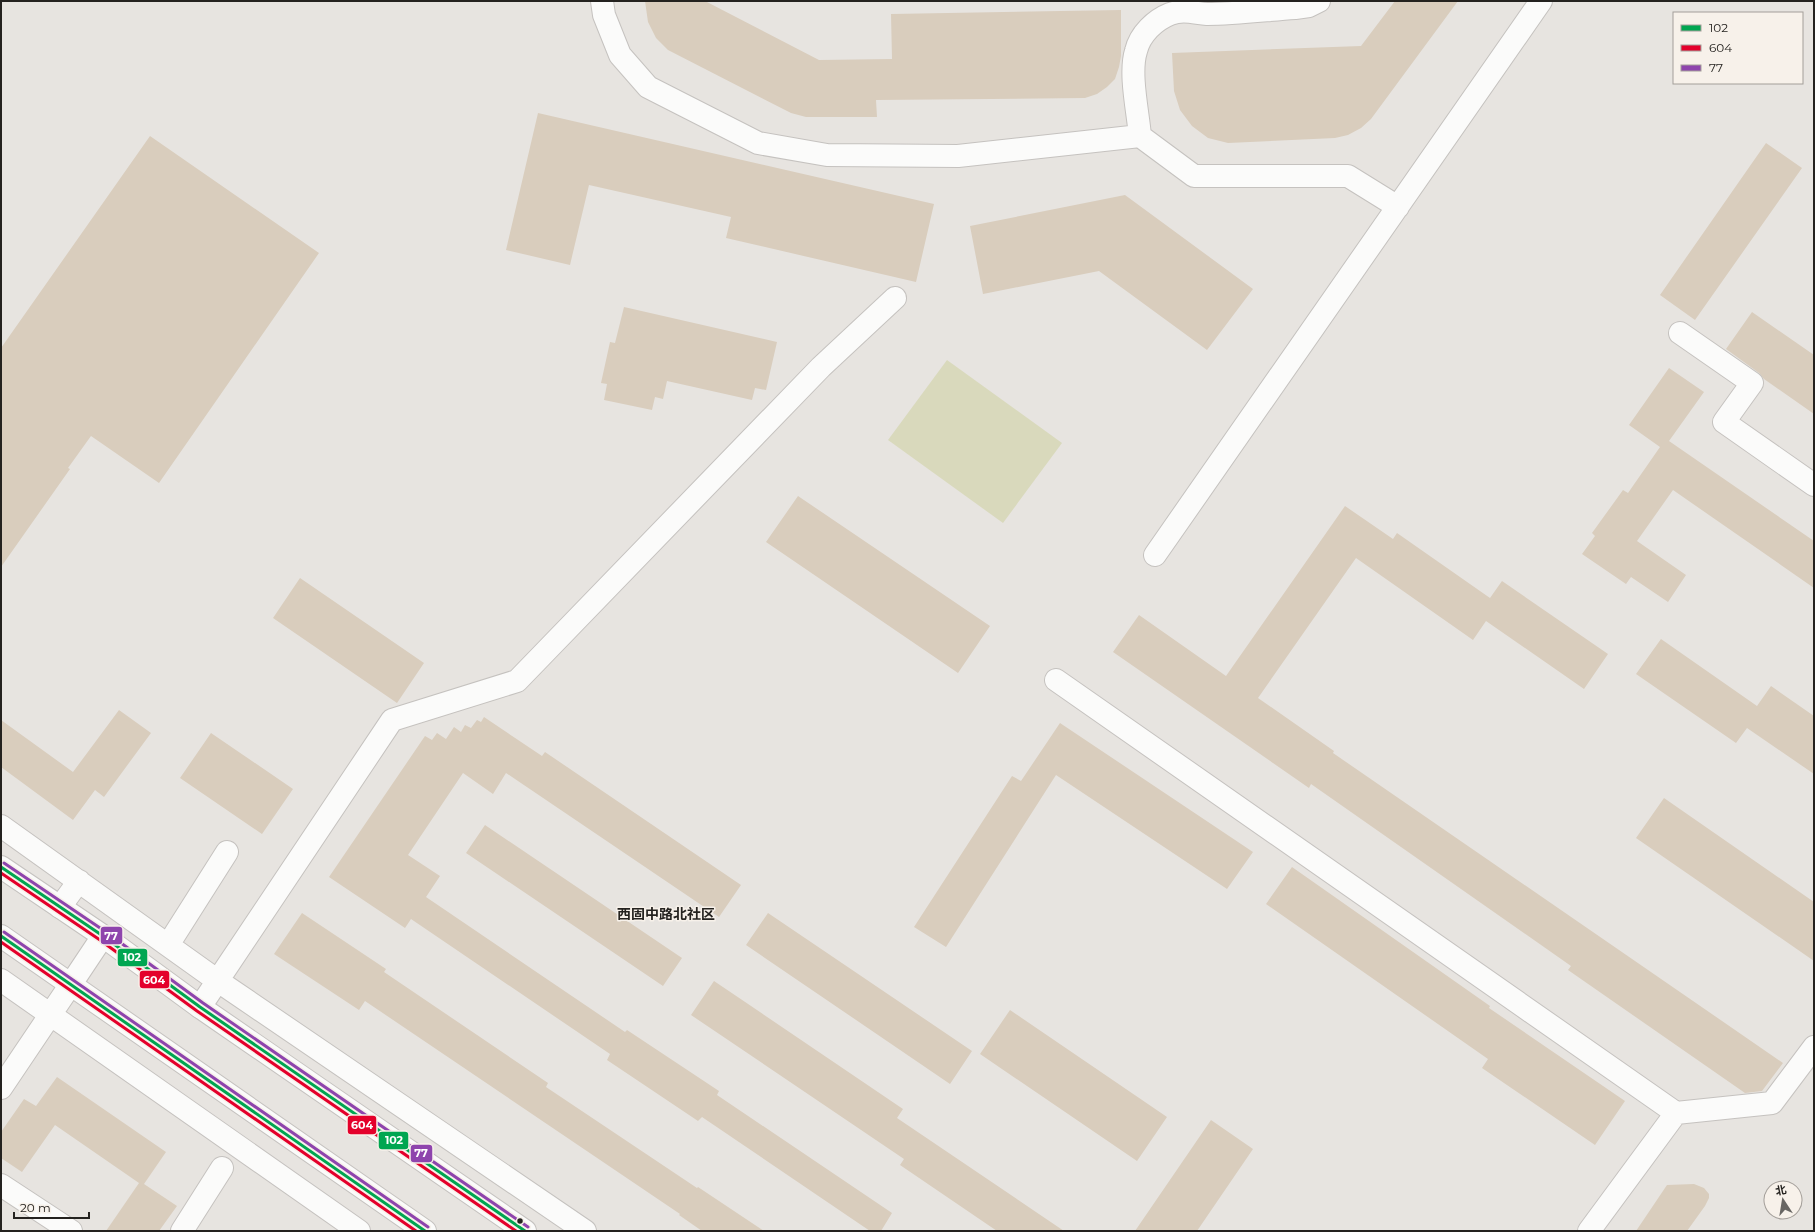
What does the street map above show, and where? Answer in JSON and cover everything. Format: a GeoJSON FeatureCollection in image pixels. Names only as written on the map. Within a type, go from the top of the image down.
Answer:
{"type":"FeatureCollection","features":[{"type":"Feature","properties":{"kind":"street"},"geometry":{"type":"LineString","coordinates":[[602,1],[604,15],[620,55],[648,87],[758,142],[827,156],[958,156],[1140,136],[1194,176],[1348,176],[1398,207]]}},
{"type":"Feature","properties":{"kind":"street"},"geometry":{"type":"LineString","coordinates":[[1140,136],[1133,68],[1136,50],[1143,34],[1155,22],[1171,14],[1188,11],[1205,14],[1295,8],[1309,6],[1319,1]]}},
{"type":"Feature","properties":{"kind":"street"},"geometry":{"type":"LineString","coordinates":[[1155,555],[1541,1]]}},
{"type":"Feature","properties":{"kind":"street"},"geometry":{"type":"LineString","coordinates":[[200,1007],[392,720],[517,681],[821,368],[895,298]]}},
{"type":"Feature","properties":{"kind":"street"},"geometry":{"type":"LineString","coordinates":[[1680,333],[1752,383],[1724,422],[1814,486]]}},
{"type":"Feature","properties":{"kind":"street"},"geometry":{"type":"LineString","coordinates":[[1056,680],[1676,1113],[1772,1104],[1814,1047]]}},
{"type":"Feature","properties":{"kind":"street"},"geometry":{"type":"LineString","coordinates":[[1,826],[218,981],[585,1231]]}},
{"type":"Feature","properties":{"kind":"street"},"geometry":{"type":"LineString","coordinates":[[168,945],[227,852]]}},
{"type":"Feature","properties":{"kind":"street"},"geometry":{"type":"LineString","coordinates":[[1,867],[103,936],[200,1007],[525,1231]]}},
{"type":"Feature","properties":{"kind":"street"},"geometry":{"type":"LineString","coordinates":[[60,907],[79,882]]}},
{"type":"Feature","properties":{"kind":"street"},"geometry":{"type":"LineString","coordinates":[[1,936],[425,1231]]}},
{"type":"Feature","properties":{"kind":"street"},"geometry":{"type":"LineString","coordinates":[[1,1088],[103,936]]}},
{"type":"Feature","properties":{"kind":"street"},"geometry":{"type":"LineString","coordinates":[[1,980],[359,1231]]}},
{"type":"Feature","properties":{"kind":"street"},"geometry":{"type":"LineString","coordinates":[[1589,1231],[1676,1113]]}},
{"type":"Feature","properties":{"kind":"street"},"geometry":{"type":"LineString","coordinates":[[182,1231],[222,1168]]}},
{"type":"Feature","properties":{"kind":"street"},"geometry":{"type":"LineString","coordinates":[[1,1185],[71,1231]]}},
{"type":"Feature","properties":{"kind":"green space"},"geometry":{"type":"Polygon","coordinates":[[[947,360],[1062,443],[1003,523],[888,440],[947,360]]]}},
{"type":"Feature","properties":{"kind":"building"},"geometry":{"type":"Polygon","coordinates":[[[645,1],[705,1],[819,60],[892,59],[891,14],[1121,10],[1121,56],[1115,79],[1097,94],[1085,98],[876,100],[877,117],[806,117],[791,113],[668,50],[656,38],[648,22],[645,1]]]}},
{"type":"Feature","properties":{"kind":"building"},"geometry":{"type":"Polygon","coordinates":[[[1395,1],[1458,1],[1371,119],[1361,128],[1348,135],[1335,138],[1228,143],[1208,138],[1192,126],[1180,110],[1174,91],[1172,53],[1361,46],[1395,1]]]}},
{"type":"Feature","properties":{"kind":"building"},"geometry":{"type":"Polygon","coordinates":[[[538,113],[934,204],[916,282],[726,238],[731,217],[589,185],[570,265],[506,250],[538,113]]]}},
{"type":"Feature","properties":{"kind":"building"},"geometry":{"type":"Polygon","coordinates":[[[150,136],[319,253],[159,483],[91,436],[68,468],[70,469],[1,567],[1,348],[150,136]]]}},
{"type":"Feature","properties":{"kind":"building"},"geometry":{"type":"Polygon","coordinates":[[[1766,143],[1802,168],[1695,320],[1660,295],[1766,143]]]}},
{"type":"Feature","properties":{"kind":"building"},"geometry":{"type":"Polygon","coordinates":[[[1125,195],[1253,289],[1207,350],[1099,271],[983,294],[970,226],[1125,195]]]}},
{"type":"Feature","properties":{"kind":"building"},"geometry":{"type":"Polygon","coordinates":[[[624,307],[777,342],[766,390],[755,388],[752,400],[667,381],[663,399],[655,397],[652,410],[604,400],[607,384],[601,383],[610,342],[615,343],[624,307]]]}},
{"type":"Feature","properties":{"kind":"building"},"geometry":{"type":"Polygon","coordinates":[[[1752,312],[1814,355],[1814,414],[1764,379],[1759,373],[1726,349],[1752,312]]]}},
{"type":"Feature","properties":{"kind":"building"},"geometry":{"type":"Polygon","coordinates":[[[1669,368],[1704,392],[1669,441],[1814,541],[1814,588],[1673,490],[1637,541],[1686,575],[1668,602],[1631,577],[1626,584],[1582,554],[1595,536],[1592,533],[1623,490],[1628,493],[1660,447],[1629,425],[1669,368]]]}},
{"type":"Feature","properties":{"kind":"building"},"geometry":{"type":"Polygon","coordinates":[[[798,496],[990,626],[958,673],[766,542],[798,496]]]}},
{"type":"Feature","properties":{"kind":"building"},"geometry":{"type":"Polygon","coordinates":[[[1345,506],[1393,539],[1397,533],[1490,598],[1502,581],[1608,654],[1584,689],[1486,621],[1473,640],[1356,558],[1258,698],[1334,751],[1333,753],[1783,1063],[1762,1091],[1745,1093],[1568,970],[1571,966],[1311,784],[1309,788],[1113,652],[1139,615],[1226,676],[1345,506]]]}},
{"type":"Feature","properties":{"kind":"building"},"geometry":{"type":"Polygon","coordinates":[[[300,578],[424,663],[397,703],[273,618],[300,578]]]}},
{"type":"Feature","properties":{"kind":"building"},"geometry":{"type":"Polygon","coordinates":[[[1661,639],[1757,706],[1771,686],[1814,716],[1814,774],[1747,728],[1736,743],[1636,674],[1661,639]]]}},
{"type":"Feature","properties":{"kind":"building"},"geometry":{"type":"Polygon","coordinates":[[[119,710],[151,733],[104,797],[95,790],[73,820],[1,767],[1,720],[73,772],[119,710]]]}},
{"type":"Feature","properties":{"kind":"building"},"geometry":{"type":"Polygon","coordinates":[[[484,717],[542,756],[545,752],[741,885],[719,917],[506,773],[493,794],[463,773],[408,855],[440,876],[426,897],[625,1032],[627,1030],[719,1091],[717,1095],[892,1213],[881,1231],[870,1231],[702,1117],[698,1121],[607,1060],[610,1054],[411,919],[405,928],[329,877],[425,736],[432,740],[437,733],[446,739],[454,727],[461,732],[465,725],[471,728],[477,720],[481,722],[484,717]]]}},
{"type":"Feature","properties":{"kind":"building"},"geometry":{"type":"Polygon","coordinates":[[[1060,723],[1253,852],[1227,889],[1056,775],[946,947],[914,927],[1012,776],[1021,781],[1060,723]]]}},
{"type":"Feature","properties":{"kind":"building"},"geometry":{"type":"Polygon","coordinates":[[[211,733],[293,789],[262,834],[180,778],[211,733]]]}},
{"type":"Feature","properties":{"kind":"building"},"geometry":{"type":"Polygon","coordinates":[[[1664,798],[1814,902],[1814,961],[1636,838],[1664,798]]]}},
{"type":"Feature","properties":{"kind":"building"},"geometry":{"type":"Polygon","coordinates":[[[485,825],[682,958],[663,986],[466,853],[485,825]]]}},
{"type":"Feature","properties":{"kind":"building"},"geometry":{"type":"Polygon","coordinates":[[[1292,867],[1490,1006],[1489,1008],[1625,1101],[1595,1145],[1482,1068],[1488,1059],[1266,904],[1292,867]]]}},
{"type":"Feature","properties":{"kind":"building"},"geometry":{"type":"Polygon","coordinates":[[[302,913],[386,969],[384,972],[548,1083],[546,1087],[764,1231],[702,1231],[679,1215],[680,1214],[365,1001],[359,1010],[274,954],[302,913]]]}},
{"type":"Feature","properties":{"kind":"building"},"geometry":{"type":"Polygon","coordinates":[[[768,913],[972,1051],[950,1084],[746,945],[768,913]]]}},
{"type":"Feature","properties":{"kind":"building"},"geometry":{"type":"Polygon","coordinates":[[[714,981],[903,1109],[897,1118],[1064,1231],[997,1231],[900,1165],[904,1159],[691,1015],[714,981]]]}},
{"type":"Feature","properties":{"kind":"building"},"geometry":{"type":"Polygon","coordinates":[[[1010,1010],[1167,1117],[1137,1161],[980,1054],[1010,1010]]]}},
{"type":"Feature","properties":{"kind":"building"},"geometry":{"type":"Polygon","coordinates":[[[57,1077],[166,1152],[144,1184],[177,1206],[159,1231],[106,1231],[139,1183],[55,1125],[22,1172],[1,1158],[1,1132],[24,1099],[36,1106],[57,1077]]]}},
{"type":"Feature","properties":{"kind":"building"},"geometry":{"type":"Polygon","coordinates":[[[1211,1120],[1253,1149],[1197,1231],[1135,1231],[1211,1120]]]}},
{"type":"Feature","properties":{"kind":"building"},"geometry":{"type":"Polygon","coordinates":[[[1694,1184],[1704,1188],[1709,1194],[1709,1198],[1687,1231],[1636,1231],[1667,1185],[1694,1184]]]}},
{"type":"Feature","properties":{"kind":"transit line","name":"77"},"geometry":{"type":"LineString","coordinates":[[4,863],[106,932],[203,1003],[528,1227]]}},
{"type":"Feature","properties":{"kind":"transit line","name":"102"},"geometry":{"type":"LineString","coordinates":[[1,867],[103,936],[200,1007],[525,1231]]}},
{"type":"Feature","properties":{"kind":"transit line","name":"604"},"geometry":{"type":"LineString","coordinates":[[1,873],[100,940],[197,1011],[516,1231]]}},
{"type":"Feature","properties":{"kind":"transit line","name":"77"},"geometry":{"type":"LineString","coordinates":[[4,932],[428,1227]]}},
{"type":"Feature","properties":{"kind":"transit line","name":"102"},"geometry":{"type":"LineString","coordinates":[[1,936],[425,1231]]}},
{"type":"Feature","properties":{"kind":"transit line","name":"604"},"geometry":{"type":"LineString","coordinates":[[1,942],[416,1231]]}},
{"type":"Feature","properties":{"kind":"district","name":"西固中路北社区"},"geometry":{"type":"Point","coordinates":[666,914]}}]}
